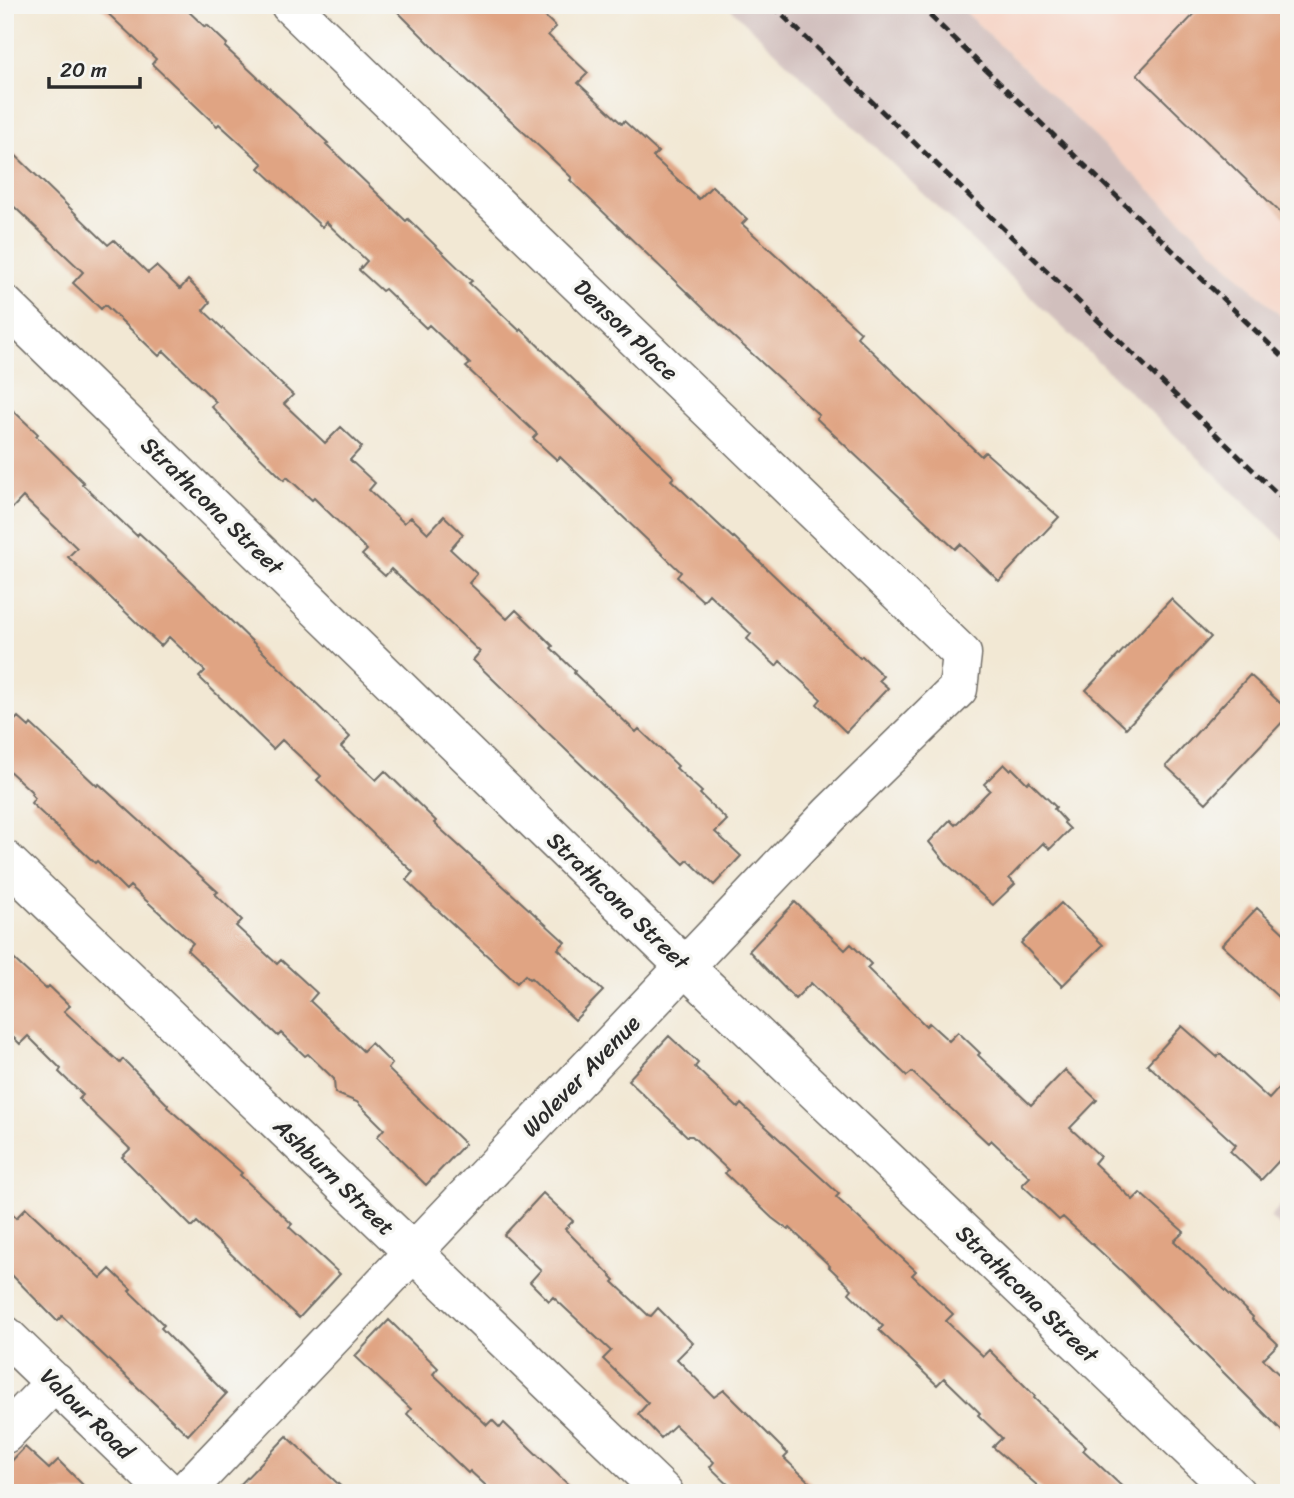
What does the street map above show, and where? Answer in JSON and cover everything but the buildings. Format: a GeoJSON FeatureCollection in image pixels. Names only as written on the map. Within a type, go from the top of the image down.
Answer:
{"type":"FeatureCollection","features":[{"type":"Feature","properties":{"kind":"street","name":"Denson Place"},"geometry":{"type":"LineString","coordinates":[[290,5],[962,654]]}},
{"type":"Feature","properties":{"kind":"street","name":"Strathcona Street"},"geometry":{"type":"LineString","coordinates":[[5,304],[685,967],[1236,1493]]}},
{"type":"Feature","properties":{"kind":"street","name":"Wolever Avenue"},"geometry":{"type":"LineString","coordinates":[[184,1493],[830,814],[958,689],[962,654]]}},
{"type":"Feature","properties":{"kind":"street","name":"Ashburn Street"},"geometry":{"type":"LineString","coordinates":[[5,860],[664,1493]]}},
{"type":"Feature","properties":{"kind":"street","name":"Valour Road"},"geometry":{"type":"LineString","coordinates":[[5,1335],[169,1493]]}},
{"type":"Feature","properties":{"kind":"street"},"geometry":{"type":"LineString","coordinates":[[5,1434],[55,1382]]}},
{"type":"Feature","properties":{"kind":"shaded area"},"geometry":{"type":"Polygon","coordinates":[[[727,5],[958,5],[1289,324],[1289,545],[727,5]]]}},
{"type":"Feature","properties":{"kind":"shaded area"},"geometry":{"type":"Polygon","coordinates":[[[958,5],[1289,5],[1289,324],[958,5]]]}},
{"type":"Feature","properties":{"kind":"shaded area"},"geometry":{"type":"Polygon","coordinates":[[[1289,1196],[1289,1235],[1270,1217],[1289,1196]]]}},
{"type":"Feature","properties":{"kind":"railway"},"geometry":{"type":"LineString","coordinates":[[772,5],[1289,505]]}},
{"type":"Feature","properties":{"kind":"railway"},"geometry":{"type":"LineString","coordinates":[[919,5],[1289,363]]}}]}
